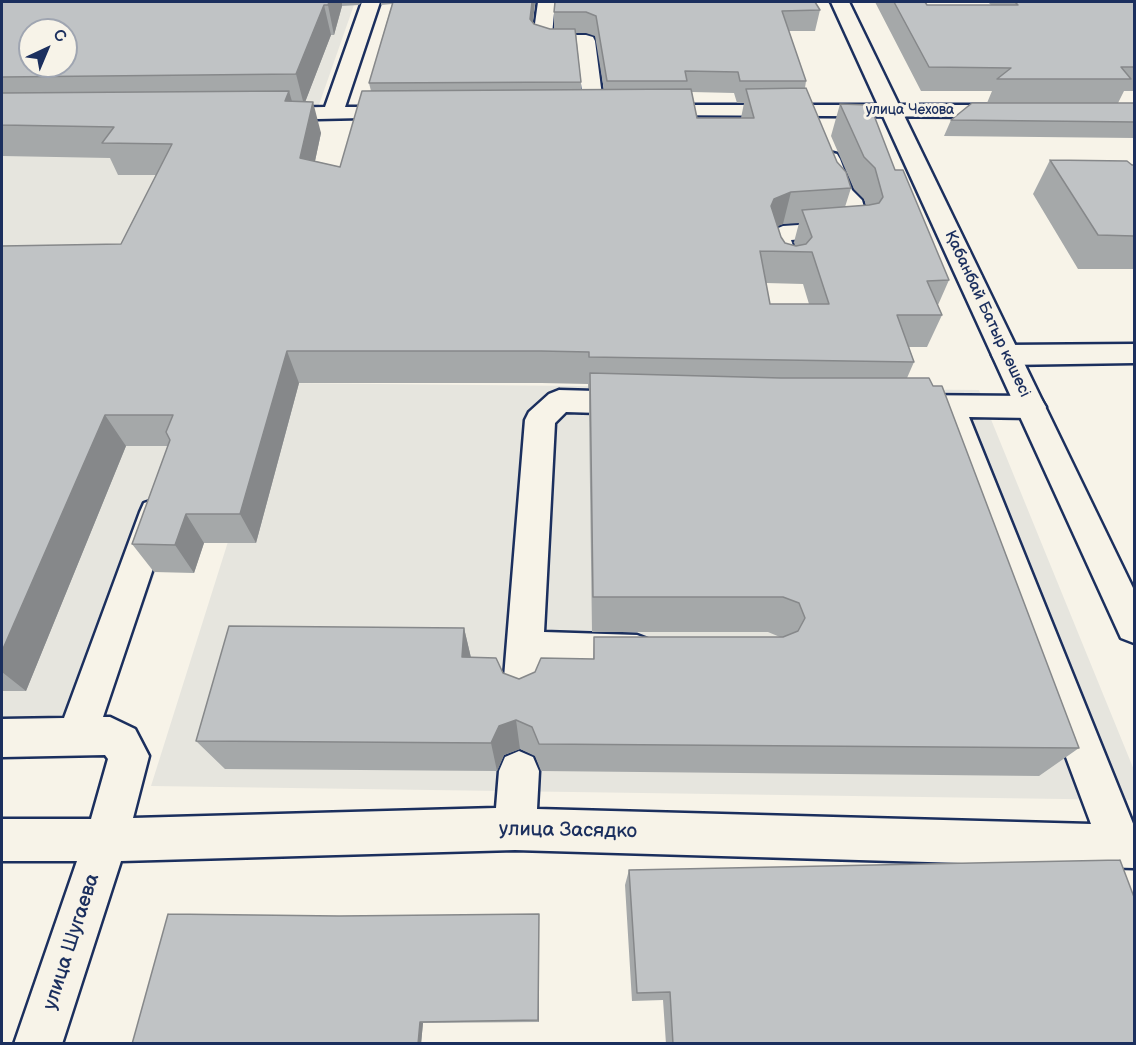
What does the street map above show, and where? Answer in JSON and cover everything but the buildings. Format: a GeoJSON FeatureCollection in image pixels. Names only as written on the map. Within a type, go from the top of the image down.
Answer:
{"type":"FeatureCollection","features":[{"type":"Feature","properties":{"kind":"street"},"geometry":{"type":"LineString","coordinates":[[333,113],[371,2]]}},
{"type":"Feature","properties":{"kind":"street"},"geometry":{"type":"LineString","coordinates":[[546,2],[542,38],[551,42],[586,41],[594,111]]}},
{"type":"Feature","properties":{"kind":"street","name":"Қабанбай Батыр көшесі"},"geometry":{"type":"LineString","coordinates":[[840,2],[1134,627]]}},
{"type":"Feature","properties":{"kind":"street","name":"улица Чехова"},"geometry":{"type":"LineString","coordinates":[[570,111],[624,111],[815,128],[891,110],[1030,111]]}},
{"type":"Feature","properties":{"kind":"street"},"geometry":{"type":"LineString","coordinates":[[250,114],[416,113]]}},
{"type":"Feature","properties":{"kind":"street"},"geometry":{"type":"LineString","coordinates":[[788,268],[778,237],[783,233],[858,228],[850,200],[842,193],[815,128]]}},
{"type":"Feature","properties":{"kind":"street"},"geometry":{"type":"LineString","coordinates":[[1006,355],[1134,354]]}},
{"type":"Feature","properties":{"kind":"street"},"geometry":{"type":"LineString","coordinates":[[522,690],[540,420],[560,401],[664,404]]}},
{"type":"Feature","properties":{"kind":"street"},"geometry":{"type":"LineString","coordinates":[[880,406],[1031,407]]}},
{"type":"Feature","properties":{"kind":"street"},"geometry":{"type":"LineString","coordinates":[[950,406],[1128,847]]}},
{"type":"Feature","properties":{"kind":"street"},"geometry":{"type":"LineString","coordinates":[[2,738],[77,736],[166,482]]}},
{"type":"Feature","properties":{"kind":"street"},"geometry":{"type":"LineString","coordinates":[[524,648],[603,652],[674,652]]}},
{"type":"Feature","properties":{"kind":"street","name":"улица Шугаева"},"geometry":{"type":"LineString","coordinates":[[38,1044],[106,840],[129,756],[122,743],[110,736],[77,736]]}},
{"type":"Feature","properties":{"kind":"street"},"geometry":{"type":"LineString","coordinates":[[515,829],[519,771]]}},
{"type":"Feature","properties":{"kind":"street","name":"улица Засядко"},"geometry":{"type":"LineString","coordinates":[[2,840],[106,840],[515,829],[1128,847]]}},
{"type":"Feature","properties":{"kind":"shaded area"},"geometry":{"type":"Polygon","coordinates":[[[2,2],[355,2],[101,727],[2,728],[2,2]]]}},
{"type":"Feature","properties":{"kind":"shaded area"},"geometry":{"type":"Polygon","coordinates":[[[278,383],[979,390],[1134,770],[1134,800],[151,786],[278,383]]]}}]}
